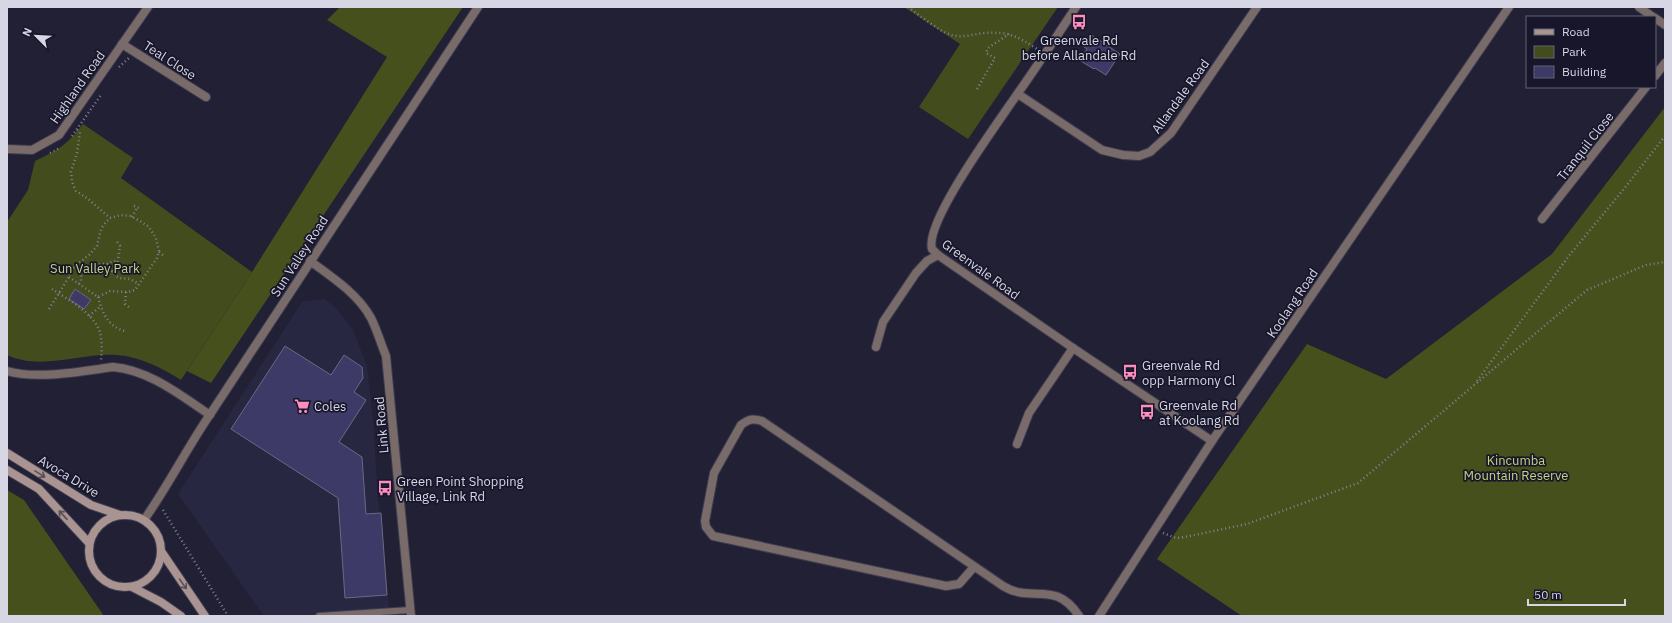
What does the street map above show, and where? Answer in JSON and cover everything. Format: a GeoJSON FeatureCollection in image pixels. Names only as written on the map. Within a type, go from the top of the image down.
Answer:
{"type":"FeatureCollection","features":[{"type":"Feature","properties":{"kind":"main road","name":"Avoca Drive"},"geometry":{"type":"LineString","coordinates":[[7,453],[91,505],[120,515]]}},
{"type":"Feature","properties":{"kind":"main road","name":"Avoca Drive"},"geometry":{"type":"LineString","coordinates":[[7,470],[39,489],[89,543]]}},
{"type":"Feature","properties":{"kind":"main road"},"geometry":{"type":"LineString","coordinates":[[120,515],[133,516],[144,520],[152,528],[159,539],[161,552],[158,565],[146,581],[132,587],[120,588],[109,584],[98,576],[91,566],[89,556],[89,543],[94,533],[101,524],[108,519],[120,515]]}},
{"type":"Feature","properties":{"kind":"main road"},"geometry":{"type":"LineString","coordinates":[[161,552],[205,616]]}},
{"type":"Feature","properties":{"kind":"main road"},"geometry":{"type":"LineString","coordinates":[[132,587],[161,602],[181,616]]}},
{"type":"Feature","properties":{"kind":"street","name":"Highland Road"},"geometry":{"type":"LineString","coordinates":[[7,149],[32,150],[59,135],[148,7]]}},
{"type":"Feature","properties":{"kind":"street","name":"Sun Valley Road"},"geometry":{"type":"LineString","coordinates":[[144,520],[158,501],[210,415],[310,261],[478,7]]}},
{"type":"Feature","properties":{"kind":"street","name":"Greenvale Road"},"geometry":{"type":"LineString","coordinates":[[1076,7],[962,175],[945,207],[931,240],[932,249],[938,255],[1073,348],[1212,441]]}},
{"type":"Feature","properties":{"kind":"street","name":"Allandale Road"},"geometry":{"type":"LineString","coordinates":[[1018,94],[1102,150],[1113,154],[1139,156],[1150,152],[1171,133],[1257,7]]}},
{"type":"Feature","properties":{"kind":"street","name":"Koolang Road"},"geometry":{"type":"LineString","coordinates":[[1099,616],[1212,441],[1509,7]]}},
{"type":"Feature","properties":{"kind":"street"},"geometry":{"type":"LineString","coordinates":[[1639,7],[1651,16]]}},
{"type":"Feature","properties":{"kind":"street"},"geometry":{"type":"LineString","coordinates":[[1656,19],[1665,25]]}},
{"type":"Feature","properties":{"kind":"street","name":"Teal Close"},"geometry":{"type":"LineString","coordinates":[[122,44],[206,98]]}},
{"type":"Feature","properties":{"kind":"street"},"geometry":{"type":"LineString","coordinates":[[1656,75],[1665,63]]}},
{"type":"Feature","properties":{"kind":"street","name":"Tranquil Close"},"geometry":{"type":"LineString","coordinates":[[1542,219],[1645,88]]}},
{"type":"Feature","properties":{"kind":"street"},"geometry":{"type":"LineString","coordinates":[[876,347],[883,322],[916,273],[927,261],[938,255]]}},
{"type":"Feature","properties":{"kind":"street","name":"Link Road"},"geometry":{"type":"LineString","coordinates":[[310,261],[339,283],[365,309],[371,318],[386,356],[410,613]]}},
{"type":"Feature","properties":{"kind":"street"},"geometry":{"type":"LineString","coordinates":[[1017,444],[1029,413],[1073,348]]}},
{"type":"Feature","properties":{"kind":"street"},"geometry":{"type":"LineString","coordinates":[[7,371],[32,374],[123,368],[159,382],[210,415]]}},
{"type":"Feature","properties":{"kind":"street"},"geometry":{"type":"LineString","coordinates":[[974,566],[959,584],[946,586],[713,536],[706,527],[705,521],[714,473],[741,424],[748,420],[754,419],[762,421],[974,566],[1012,590],[1018,592],[1046,593],[1058,597],[1070,603],[1079,616]]}},
{"type":"Feature","properties":{"kind":"lane"},"geometry":{"type":"LineString","coordinates":[[319,616],[410,613]]}},
{"type":"Feature","properties":{"kind":"path"},"geometry":{"type":"LineString","coordinates":[[908,7],[949,34],[964,36],[986,33],[1009,34],[1019,37],[1045,54]]}},
{"type":"Feature","properties":{"kind":"path"},"geometry":{"type":"LineString","coordinates":[[977,89],[995,58],[986,53],[988,48],[1009,34]]}},
{"type":"Feature","properties":{"kind":"path"},"geometry":{"type":"LineString","coordinates":[[77,130],[80,132],[77,152],[71,167],[72,182],[76,191],[88,198],[110,218]]}},
{"type":"Feature","properties":{"kind":"path"},"geometry":{"type":"LineString","coordinates":[[1475,384],[1568,257],[1665,136]]}},
{"type":"Feature","properties":{"kind":"path"},"geometry":{"type":"LineString","coordinates":[[132,217],[136,207],[141,209]]}},
{"type":"Feature","properties":{"kind":"path"},"geometry":{"type":"LineString","coordinates":[[49,309],[76,265],[95,248],[101,229],[110,218],[120,215],[132,217],[145,224],[154,233],[158,242],[159,252],[135,290],[126,292],[110,291],[98,297]]}},
{"type":"Feature","properties":{"kind":"path"},"geometry":{"type":"LineString","coordinates":[[112,272],[117,266],[120,246],[116,240]]}},
{"type":"Feature","properties":{"kind":"path"},"geometry":{"type":"LineString","coordinates":[[159,252],[164,256]]}},
{"type":"Feature","properties":{"kind":"path"},"geometry":{"type":"LineString","coordinates":[[81,273],[100,264],[107,264],[113,260],[118,261]]}},
{"type":"Feature","properties":{"kind":"path"},"geometry":{"type":"LineString","coordinates":[[1155,530],[1176,538],[1247,524],[1358,483],[1587,290],[1646,265],[1665,262]]}},
{"type":"Feature","properties":{"kind":"path"},"geometry":{"type":"LineString","coordinates":[[107,264],[112,272],[119,278],[130,279],[139,284]]}},
{"type":"Feature","properties":{"kind":"path"},"geometry":{"type":"LineString","coordinates":[[76,265],[81,273],[79,284]]}},
{"type":"Feature","properties":{"kind":"path"},"geometry":{"type":"LineString","coordinates":[[69,278],[98,297],[104,315],[110,324],[119,330],[125,331]]}},
{"type":"Feature","properties":{"kind":"path"},"geometry":{"type":"LineString","coordinates":[[52,289],[88,316],[100,332],[101,369]]}},
{"type":"Feature","properties":{"kind":"path"},"geometry":{"type":"LineString","coordinates":[[126,292],[125,304],[130,308]]}},
{"type":"Feature","properties":{"kind":"path"},"geometry":{"type":"LineString","coordinates":[[88,316],[101,306]]}},
{"type":"Feature","properties":{"kind":"path"},"geometry":{"type":"LineString","coordinates":[[158,501],[228,616]]}},
{"type":"Feature","properties":{"kind":"shaded area"},"geometry":{"type":"Polygon","coordinates":[[[325,299],[336,308],[353,330],[367,366],[390,616],[264,616],[178,494],[302,302],[325,299]]]}},
{"type":"Feature","properties":{"kind":"green space"},"geometry":{"type":"Polygon","coordinates":[[[340,7],[463,7],[211,383],[187,371],[252,272],[387,57],[327,20],[340,7]]]}},
{"type":"Feature","properties":{"kind":"green space"},"geometry":{"type":"Polygon","coordinates":[[[904,7],[1058,7],[968,139],[919,107],[960,44],[904,7]]]}},
{"type":"Feature","properties":{"kind":"green space","name":"Kincumba Mountain Reserve"},"geometry":{"type":"Polygon","coordinates":[[[1665,107],[1665,616],[1242,616],[1157,559],[1307,344],[1386,379],[1552,254],[1665,107]]]}},
{"type":"Feature","properties":{"kind":"green space","name":"Sun Valley Park"},"geometry":{"type":"Polygon","coordinates":[[[83,124],[133,158],[121,178],[252,272],[181,380],[150,363],[125,356],[89,356],[47,362],[20,360],[7,355],[7,222],[28,190],[35,161],[62,146],[83,124]]]}},
{"type":"Feature","properties":{"kind":"green space"},"geometry":{"type":"Polygon","coordinates":[[[7,490],[24,500],[104,616],[7,616],[7,490]]]}},
{"type":"Feature","properties":{"kind":"building"},"geometry":{"type":"Polygon","coordinates":[[[1090,34],[1120,54],[1106,75],[1079,60],[1087,49],[1083,46],[1090,34]]]}},
{"type":"Feature","properties":{"kind":"building"},"geometry":{"type":"Polygon","coordinates":[[[75,289],[91,300],[84,309],[69,299],[75,289]]]}},
{"type":"Feature","properties":{"kind":"building"},"geometry":{"type":"Polygon","coordinates":[[[285,346],[331,375],[344,355],[362,367],[363,378],[354,392],[366,400],[339,442],[362,457],[366,514],[381,513],[387,595],[345,598],[338,498],[231,429],[285,346]]]}},
{"type":"Feature","properties":{"kind":"place","name":"Greenvale Rd before Allandale Rd"},"geometry":{"type":"Point","coordinates":[1079,22]}},
{"type":"Feature","properties":{"kind":"place","name":"Greenvale Rd opp Harmony Cl"},"geometry":{"type":"Point","coordinates":[1130,372]}},
{"type":"Feature","properties":{"kind":"place","name":"Coles"},"geometry":{"type":"Point","coordinates":[302,406]}},
{"type":"Feature","properties":{"kind":"place","name":"Greenvale Rd at Koolang Rd"},"geometry":{"type":"Point","coordinates":[1147,412]}},
{"type":"Feature","properties":{"kind":"place","name":"Green Point Shopping Village, Link Rd"},"geometry":{"type":"Point","coordinates":[385,488]}}]}
